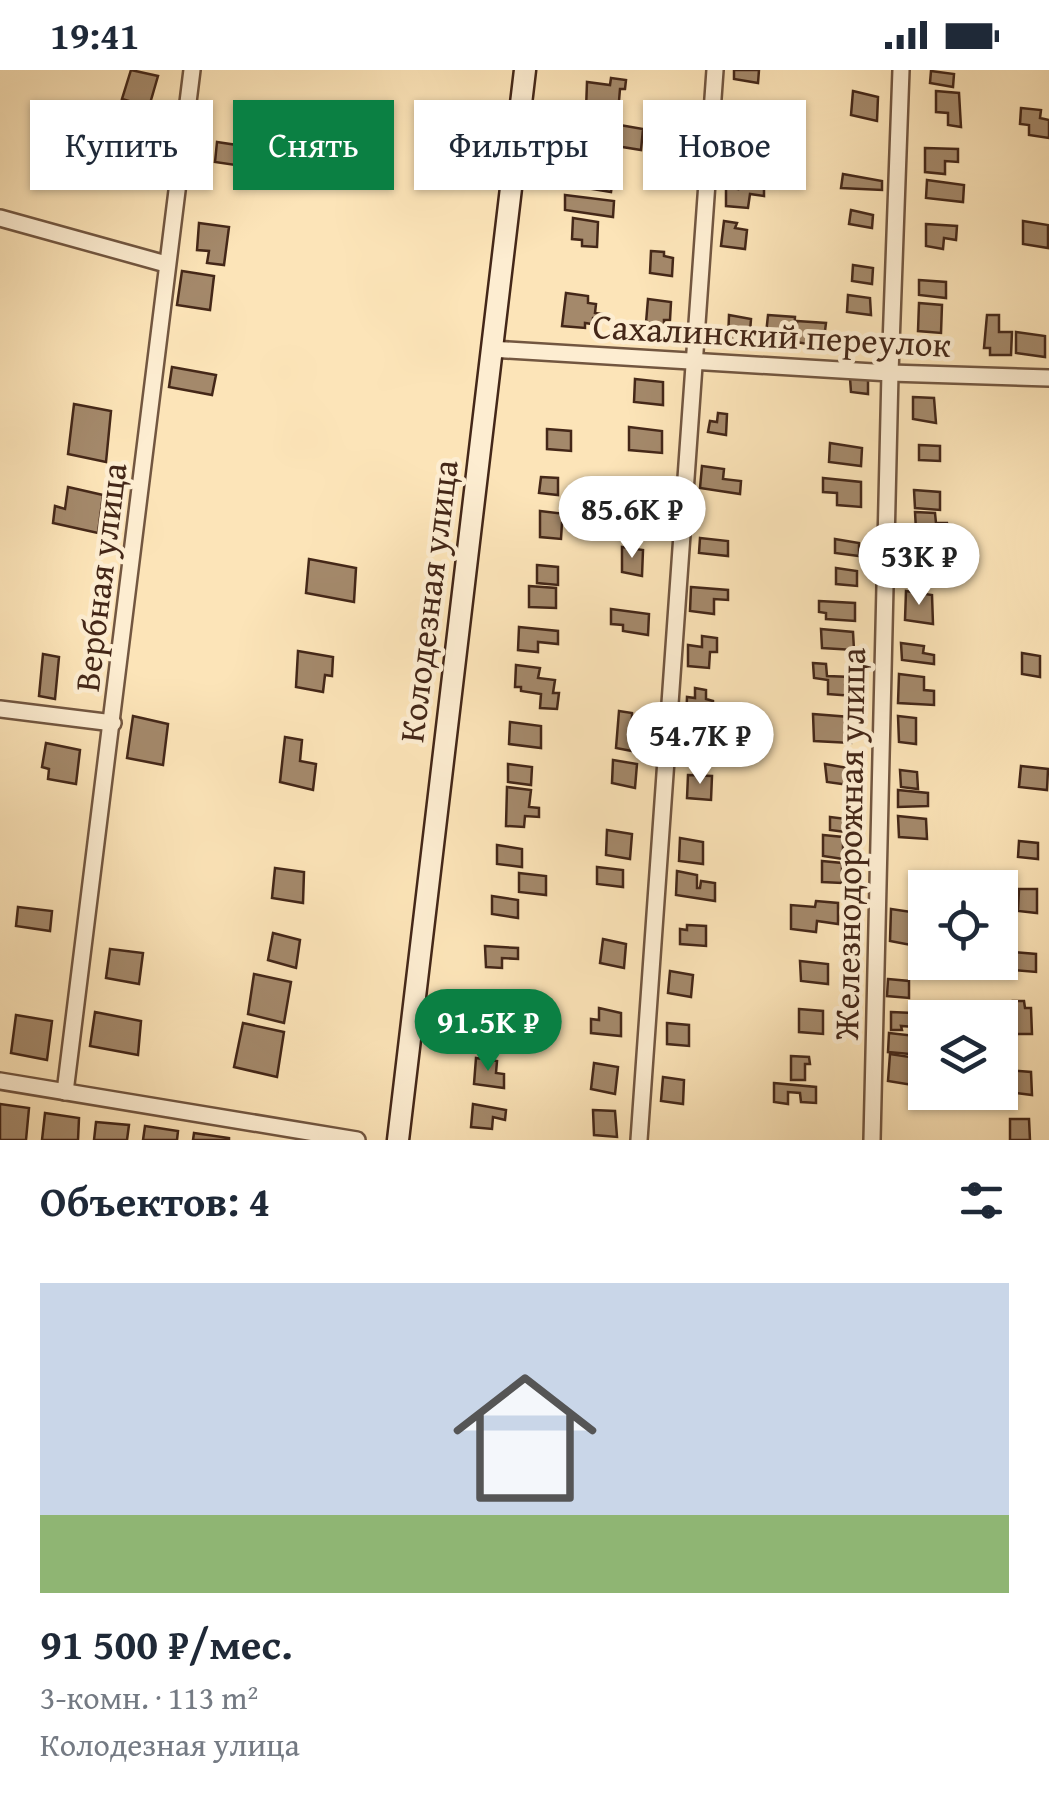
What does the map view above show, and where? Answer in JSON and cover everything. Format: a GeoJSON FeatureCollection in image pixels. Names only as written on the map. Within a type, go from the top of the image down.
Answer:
{"type":"FeatureCollection","features":[{"type":"Feature","properties":{"kind":"main road","name":"Колодезная улица"},"geometry":{"type":"LineString","coordinates":[[398,1140],[525,70]]}},
{"type":"Feature","properties":{"kind":"street","name":"Вербная улица"},"geometry":{"type":"LineString","coordinates":[[64,1092],[192,70]]}},
{"type":"Feature","properties":{"kind":"street"},"geometry":{"type":"LineString","coordinates":[[639,1140],[715,70]]}},
{"type":"Feature","properties":{"kind":"street","name":"Железнодорожная улица"},"geometry":{"type":"LineString","coordinates":[[872,1140],[901,70]]}},
{"type":"Feature","properties":{"kind":"street"},"geometry":{"type":"LineString","coordinates":[[0,218],[166,264]]}},
{"type":"Feature","properties":{"kind":"street","name":"Сахалинский переулок"},"geometry":{"type":"LineString","coordinates":[[491,349],[890,373],[1049,378]]}},
{"type":"Feature","properties":{"kind":"street"},"geometry":{"type":"LineString","coordinates":[[0,710],[113,723]]}},
{"type":"Feature","properties":{"kind":"street"},"geometry":{"type":"LineString","coordinates":[[0,1081],[358,1140]]}},
{"type":"Feature","properties":{"kind":"building"},"geometry":{"type":"Polygon","coordinates":[[[131,70],[158,76],[151,100],[122,99],[131,70]]]}},
{"type":"Feature","properties":{"kind":"building"},"geometry":{"type":"Polygon","coordinates":[[[734,70],[759,70],[758,83],[734,79],[734,70]]]}},
{"type":"Feature","properties":{"kind":"building"},"geometry":{"type":"Polygon","coordinates":[[[931,71],[954,74],[953,87],[930,83],[931,71]]]}},
{"type":"Feature","properties":{"kind":"building"},"geometry":{"type":"Polygon","coordinates":[[[611,78],[626,80],[619,100],[586,100],[587,82],[610,85],[611,78]]]}},
{"type":"Feature","properties":{"kind":"building"},"geometry":{"type":"Polygon","coordinates":[[[853,91],[878,97],[877,121],[851,115],[853,91]]]}},
{"type":"Feature","properties":{"kind":"building"},"geometry":{"type":"Polygon","coordinates":[[[936,91],[959,93],[961,127],[948,125],[948,113],[936,112],[936,91]]]}},
{"type":"Feature","properties":{"kind":"building"},"geometry":{"type":"Polygon","coordinates":[[[1021,108],[1041,110],[1040,118],[1049,120],[1049,138],[1029,135],[1029,125],[1020,124],[1021,108]]]}},
{"type":"Feature","properties":{"kind":"building"},"geometry":{"type":"Polygon","coordinates":[[[623,126],[643,129],[641,150],[623,147],[623,126]]]}},
{"type":"Feature","properties":{"kind":"building"},"geometry":{"type":"Polygon","coordinates":[[[217,142],[233,144],[233,165],[215,162],[217,142]]]}},
{"type":"Feature","properties":{"kind":"building"},"geometry":{"type":"Polygon","coordinates":[[[925,148],[958,149],[958,162],[945,161],[945,174],[925,172],[925,148]]]}},
{"type":"Feature","properties":{"kind":"building"},"geometry":{"type":"Polygon","coordinates":[[[843,174],[882,181],[882,190],[841,188],[843,174]]]}},
{"type":"Feature","properties":{"kind":"building"},"geometry":{"type":"Polygon","coordinates":[[[927,180],[964,185],[963,202],[926,198],[927,180]]]}},
{"type":"Feature","properties":{"kind":"building"},"geometry":{"type":"Polygon","coordinates":[[[726,190],[764,190],[764,196],[750,194],[748,208],[726,206],[726,190]]]}},
{"type":"Feature","properties":{"kind":"building"},"geometry":{"type":"Polygon","coordinates":[[[565,195],[614,201],[613,217],[565,210],[565,195]]]}},
{"type":"Feature","properties":{"kind":"building"},"geometry":{"type":"Polygon","coordinates":[[[851,210],[873,215],[872,228],[849,224],[851,210]]]}},
{"type":"Feature","properties":{"kind":"building"},"geometry":{"type":"Polygon","coordinates":[[[573,218],[598,222],[597,247],[582,246],[582,240],[572,239],[573,218]]]}},
{"type":"Feature","properties":{"kind":"building"},"geometry":{"type":"Polygon","coordinates":[[[724,221],[747,230],[745,249],[721,246],[724,221]]]}},
{"type":"Feature","properties":{"kind":"building"},"geometry":{"type":"Polygon","coordinates":[[[1023,221],[1048,225],[1048,248],[1023,244],[1023,221]]]}},
{"type":"Feature","properties":{"kind":"building"},"geometry":{"type":"Polygon","coordinates":[[[199,223],[229,227],[224,265],[207,263],[209,251],[197,250],[199,223]]]}},
{"type":"Feature","properties":{"kind":"building"},"geometry":{"type":"Polygon","coordinates":[[[926,224],[957,226],[956,240],[944,238],[943,249],[926,246],[926,224]]]}},
{"type":"Feature","properties":{"kind":"building"},"geometry":{"type":"Polygon","coordinates":[[[651,251],[673,258],[672,276],[650,273],[651,251]]]}},
{"type":"Feature","properties":{"kind":"building"},"geometry":{"type":"Polygon","coordinates":[[[853,265],[873,268],[872,284],[852,281],[853,265]]]}},
{"type":"Feature","properties":{"kind":"building"},"geometry":{"type":"Polygon","coordinates":[[[182,271],[214,276],[210,310],[177,305],[182,271]]]}},
{"type":"Feature","properties":{"kind":"building"},"geometry":{"type":"Polygon","coordinates":[[[919,280],[946,282],[946,298],[919,295],[919,280]]]}},
{"type":"Feature","properties":{"kind":"building"},"geometry":{"type":"Polygon","coordinates":[[[566,293],[588,296],[588,303],[596,304],[595,313],[603,314],[603,319],[593,318],[592,324],[585,323],[585,328],[562,326],[566,293]]]}},
{"type":"Feature","properties":{"kind":"building"},"geometry":{"type":"Polygon","coordinates":[[[848,295],[870,298],[871,315],[847,312],[848,295]]]}},
{"type":"Feature","properties":{"kind":"building"},"geometry":{"type":"Polygon","coordinates":[[[648,299],[671,302],[670,320],[664,320],[664,325],[646,323],[648,299]]]}},
{"type":"Feature","properties":{"kind":"building"},"geometry":{"type":"Polygon","coordinates":[[[919,303],[942,305],[941,333],[918,331],[919,303]]]}},
{"type":"Feature","properties":{"kind":"building"},"geometry":{"type":"Polygon","coordinates":[[[729,315],[751,319],[749,344],[728,341],[729,315]]]}},
{"type":"Feature","properties":{"kind":"building"},"geometry":{"type":"Polygon","coordinates":[[[768,315],[795,317],[793,343],[771,342],[772,334],[766,334],[768,315]]]}},
{"type":"Feature","properties":{"kind":"building"},"geometry":{"type":"Polygon","coordinates":[[[987,315],[999,315],[999,332],[1012,332],[1011,355],[990,355],[990,348],[984,348],[987,315]]]}},
{"type":"Feature","properties":{"kind":"building"},"geometry":{"type":"Polygon","coordinates":[[[797,321],[826,323],[825,331],[820,331],[819,346],[796,342],[797,321]]]}},
{"type":"Feature","properties":{"kind":"building"},"geometry":{"type":"Polygon","coordinates":[[[1016,332],[1045,336],[1045,357],[1016,353],[1016,332]]]}},
{"type":"Feature","properties":{"kind":"building"},"geometry":{"type":"Polygon","coordinates":[[[172,367],[216,375],[212,395],[169,387],[172,367]]]}},
{"type":"Feature","properties":{"kind":"building"},"geometry":{"type":"Polygon","coordinates":[[[850,378],[868,380],[868,394],[851,392],[850,378]]]}},
{"type":"Feature","properties":{"kind":"building"},"geometry":{"type":"Polygon","coordinates":[[[635,379],[663,382],[663,405],[634,402],[635,379]]]}},
{"type":"Feature","properties":{"kind":"building"},"geometry":{"type":"Polygon","coordinates":[[[913,397],[934,398],[936,423],[913,419],[913,397]]]}},
{"type":"Feature","properties":{"kind":"building"},"geometry":{"type":"Polygon","coordinates":[[[74,404],[111,411],[106,462],[68,454],[74,404]]]}},
{"type":"Feature","properties":{"kind":"building"},"geometry":{"type":"Polygon","coordinates":[[[718,413],[727,414],[726,435],[708,432],[710,421],[717,422],[718,413]]]}},
{"type":"Feature","properties":{"kind":"building"},"geometry":{"type":"Polygon","coordinates":[[[629,427],[662,431],[662,453],[629,450],[629,427]]]}},
{"type":"Feature","properties":{"kind":"building"},"geometry":{"type":"Polygon","coordinates":[[[547,429],[571,431],[571,451],[547,449],[547,429]]]}},
{"type":"Feature","properties":{"kind":"building"},"geometry":{"type":"Polygon","coordinates":[[[830,443],[862,448],[861,466],[829,462],[830,443]]]}},
{"type":"Feature","properties":{"kind":"building"},"geometry":{"type":"Polygon","coordinates":[[[919,445],[940,446],[940,461],[919,460],[919,445]]]}},
{"type":"Feature","properties":{"kind":"building"},"geometry":{"type":"Polygon","coordinates":[[[702,466],[724,469],[723,479],[741,481],[740,494],[700,488],[702,466]]]}},
{"type":"Feature","properties":{"kind":"building"},"geometry":{"type":"Polygon","coordinates":[[[541,477],[558,478],[558,495],[539,493],[541,477]]]}},
{"type":"Feature","properties":{"kind":"building"},"geometry":{"type":"Polygon","coordinates":[[[823,478],[861,482],[861,507],[837,505],[837,493],[823,492],[823,478]]]}},
{"type":"Feature","properties":{"kind":"building"},"geometry":{"type":"Polygon","coordinates":[[[68,487],[103,495],[98,533],[53,523],[55,506],[65,509],[68,487]]]}},
{"type":"Feature","properties":{"kind":"building"},"geometry":{"type":"Polygon","coordinates":[[[914,490],[940,492],[940,510],[915,508],[914,490]]]}},
{"type":"Feature","properties":{"kind":"building"},"geometry":{"type":"Polygon","coordinates":[[[622,496],[644,498],[643,509],[656,516],[655,538],[619,532],[622,496]]]}},
{"type":"Feature","properties":{"kind":"building"},"geometry":{"type":"Polygon","coordinates":[[[540,511],[574,515],[574,525],[562,523],[561,539],[540,537],[540,511]]]}},
{"type":"Feature","properties":{"kind":"building"},"geometry":{"type":"Polygon","coordinates":[[[915,512],[935,513],[936,523],[947,523],[949,531],[916,530],[915,512]]]}},
{"type":"Feature","properties":{"kind":"building"},"geometry":{"type":"Polygon","coordinates":[[[700,538],[728,541],[728,556],[699,553],[700,538]]]}},
{"type":"Feature","properties":{"kind":"building"},"geometry":{"type":"Polygon","coordinates":[[[835,539],[859,543],[859,556],[835,553],[835,539]]]}},
{"type":"Feature","properties":{"kind":"building"},"geometry":{"type":"Polygon","coordinates":[[[622,547],[643,550],[642,576],[622,572],[622,547]]]}},
{"type":"Feature","properties":{"kind":"building"},"geometry":{"type":"Polygon","coordinates":[[[309,559],[356,568],[354,602],[306,593],[309,559]]]}},
{"type":"Feature","properties":{"kind":"building"},"geometry":{"type":"Polygon","coordinates":[[[537,565],[558,567],[558,585],[537,583],[537,565]]]}},
{"type":"Feature","properties":{"kind":"building"},"geometry":{"type":"Polygon","coordinates":[[[836,568],[857,571],[857,586],[836,584],[836,568]]]}},
{"type":"Feature","properties":{"kind":"building"},"geometry":{"type":"Polygon","coordinates":[[[529,586],[556,588],[556,608],[529,607],[529,586]]]}},
{"type":"Feature","properties":{"kind":"building"},"geometry":{"type":"Polygon","coordinates":[[[691,587],[728,590],[728,600],[714,599],[714,614],[690,611],[691,587]]]}},
{"type":"Feature","properties":{"kind":"building"},"geometry":{"type":"Polygon","coordinates":[[[906,591],[932,595],[933,624],[905,620],[906,591]]]}},
{"type":"Feature","properties":{"kind":"building"},"geometry":{"type":"Polygon","coordinates":[[[819,601],[855,603],[855,621],[826,619],[826,613],[819,612],[819,601]]]}},
{"type":"Feature","properties":{"kind":"building"},"geometry":{"type":"Polygon","coordinates":[[[611,609],[649,614],[648,635],[623,631],[623,625],[611,624],[611,609]]]}},
{"type":"Feature","properties":{"kind":"building"},"geometry":{"type":"Polygon","coordinates":[[[519,627],[558,631],[558,644],[538,642],[538,652],[518,650],[519,627]]]}},
{"type":"Feature","properties":{"kind":"building"},"geometry":{"type":"Polygon","coordinates":[[[821,629],[853,632],[854,650],[822,648],[821,629]]]}},
{"type":"Feature","properties":{"kind":"building"},"geometry":{"type":"Polygon","coordinates":[[[702,636],[717,638],[717,652],[710,652],[709,668],[688,666],[688,645],[702,647],[702,636]]]}},
{"type":"Feature","properties":{"kind":"building"},"geometry":{"type":"Polygon","coordinates":[[[901,643],[924,646],[923,653],[934,655],[934,664],[902,660],[901,643]]]}},
{"type":"Feature","properties":{"kind":"building"},"geometry":{"type":"Polygon","coordinates":[[[298,651],[333,657],[332,676],[325,675],[323,692],[296,687],[298,651]]]}},
{"type":"Feature","properties":{"kind":"building"},"geometry":{"type":"Polygon","coordinates":[[[1022,653],[1040,656],[1040,677],[1022,674],[1022,653]]]}},
{"type":"Feature","properties":{"kind":"building"},"geometry":{"type":"Polygon","coordinates":[[[43,654],[59,657],[55,699],[39,696],[43,654]]]}},
{"type":"Feature","properties":{"kind":"building"},"geometry":{"type":"Polygon","coordinates":[[[813,663],[826,664],[827,676],[852,677],[853,696],[828,694],[828,680],[814,678],[813,663]]]}},
{"type":"Feature","properties":{"kind":"building"},"geometry":{"type":"Polygon","coordinates":[[[516,665],[540,668],[538,678],[555,680],[553,693],[559,693],[557,709],[540,708],[541,694],[515,687],[516,665]]]}},
{"type":"Feature","properties":{"kind":"building"},"geometry":{"type":"Polygon","coordinates":[[[899,674],[924,677],[924,690],[934,691],[934,705],[898,703],[899,674]]]}},
{"type":"Feature","properties":{"kind":"building"},"geometry":{"type":"Polygon","coordinates":[[[695,688],[706,690],[706,699],[713,701],[713,726],[686,722],[687,697],[695,698],[695,688]]]}},
{"type":"Feature","properties":{"kind":"building"},"geometry":{"type":"Polygon","coordinates":[[[619,711],[639,719],[637,752],[616,748],[619,711]]]}},
{"type":"Feature","properties":{"kind":"building"},"geometry":{"type":"Polygon","coordinates":[[[813,714],[850,717],[851,743],[814,741],[813,714]]]}},
{"type":"Feature","properties":{"kind":"building"},"geometry":{"type":"Polygon","coordinates":[[[133,716],[168,724],[163,765],[127,758],[133,716]]]}},
{"type":"Feature","properties":{"kind":"building"},"geometry":{"type":"Polygon","coordinates":[[[898,716],[916,718],[916,744],[899,742],[898,716]]]}},
{"type":"Feature","properties":{"kind":"building"},"geometry":{"type":"Polygon","coordinates":[[[510,722],[541,726],[541,748],[509,744],[510,722]]]}},
{"type":"Feature","properties":{"kind":"building"},"geometry":{"type":"Polygon","coordinates":[[[285,737],[302,740],[300,761],[316,764],[313,790],[280,782],[285,737]]]}},
{"type":"Feature","properties":{"kind":"building"},"geometry":{"type":"Polygon","coordinates":[[[46,743],[80,750],[76,784],[48,779],[49,769],[42,767],[46,743]]]}},
{"type":"Feature","properties":{"kind":"building"},"geometry":{"type":"Polygon","coordinates":[[[613,760],[637,764],[635,788],[612,783],[613,760]]]}},
{"type":"Feature","properties":{"kind":"building"},"geometry":{"type":"Polygon","coordinates":[[[508,764],[532,767],[531,785],[508,782],[508,764]]]}},
{"type":"Feature","properties":{"kind":"building"},"geometry":{"type":"Polygon","coordinates":[[[825,764],[848,768],[849,785],[827,782],[825,764]]]}},
{"type":"Feature","properties":{"kind":"building"},"geometry":{"type":"Polygon","coordinates":[[[1021,766],[1048,769],[1047,790],[1019,787],[1021,766]]]}},
{"type":"Feature","properties":{"kind":"building"},"geometry":{"type":"Polygon","coordinates":[[[900,770],[917,772],[918,789],[901,787],[900,770]]]}},
{"type":"Feature","properties":{"kind":"building"},"geometry":{"type":"Polygon","coordinates":[[[688,775],[712,776],[711,800],[687,798],[688,775]]]}},
{"type":"Feature","properties":{"kind":"building"},"geometry":{"type":"Polygon","coordinates":[[[507,787],[531,790],[529,807],[539,808],[539,817],[525,816],[524,827],[506,826],[507,787]]]}},
{"type":"Feature","properties":{"kind":"building"},"geometry":{"type":"Polygon","coordinates":[[[898,790],[928,793],[928,806],[898,807],[898,790]]]}},
{"type":"Feature","properties":{"kind":"building"},"geometry":{"type":"Polygon","coordinates":[[[898,816],[926,819],[927,839],[899,837],[898,816]]]}},
{"type":"Feature","properties":{"kind":"building"},"geometry":{"type":"Polygon","coordinates":[[[830,817],[847,819],[846,832],[830,830],[830,817]]]}},
{"type":"Feature","properties":{"kind":"building"},"geometry":{"type":"Polygon","coordinates":[[[607,830],[632,834],[630,859],[606,855],[607,830]]]}},
{"type":"Feature","properties":{"kind":"building"},"geometry":{"type":"Polygon","coordinates":[[[823,835],[843,837],[843,859],[823,856],[823,835]]]}},
{"type":"Feature","properties":{"kind":"building"},"geometry":{"type":"Polygon","coordinates":[[[680,838],[703,842],[703,864],[679,861],[680,838]]]}},
{"type":"Feature","properties":{"kind":"building"},"geometry":{"type":"Polygon","coordinates":[[[1019,841],[1038,843],[1038,859],[1018,857],[1019,841]]]}},
{"type":"Feature","properties":{"kind":"building"},"geometry":{"type":"Polygon","coordinates":[[[497,845],[522,849],[522,867],[497,864],[497,845]]]}},
{"type":"Feature","properties":{"kind":"building"},"geometry":{"type":"Polygon","coordinates":[[[822,861],[842,863],[842,883],[822,882],[822,861]]]}},
{"type":"Feature","properties":{"kind":"building"},"geometry":{"type":"Polygon","coordinates":[[[597,867],[623,870],[623,887],[597,884],[597,867]]]}},
{"type":"Feature","properties":{"kind":"building"},"geometry":{"type":"Polygon","coordinates":[[[275,868],[304,872],[303,903],[272,898],[275,868]]]}},
{"type":"Feature","properties":{"kind":"building"},"geometry":{"type":"Polygon","coordinates":[[[677,871],[697,875],[697,888],[701,881],[715,883],[715,901],[676,895],[677,871]]]}},
{"type":"Feature","properties":{"kind":"building"},"geometry":{"type":"Polygon","coordinates":[[[519,873],[546,876],[546,895],[519,892],[519,873]]]}},
{"type":"Feature","properties":{"kind":"building"},"geometry":{"type":"Polygon","coordinates":[[[1019,889],[1037,889],[1037,913],[1018,911],[1019,889]]]}},
{"type":"Feature","properties":{"kind":"building"},"geometry":{"type":"Polygon","coordinates":[[[492,896],[518,900],[518,918],[492,914],[492,896]]]}},
{"type":"Feature","properties":{"kind":"building"},"geometry":{"type":"Polygon","coordinates":[[[816,901],[838,903],[838,924],[817,921],[816,932],[791,929],[791,905],[815,907],[816,901]]]}},
{"type":"Feature","properties":{"kind":"building"},"geometry":{"type":"Polygon","coordinates":[[[18,907],[52,911],[50,931],[16,926],[18,907]]]}},
{"type":"Feature","properties":{"kind":"building"},"geometry":{"type":"Polygon","coordinates":[[[891,909],[908,912],[908,944],[890,941],[891,909]]]}},
{"type":"Feature","properties":{"kind":"building"},"geometry":{"type":"Polygon","coordinates":[[[687,925],[706,926],[706,946],[680,944],[680,929],[687,930],[687,925]]]}},
{"type":"Feature","properties":{"kind":"building"},"geometry":{"type":"Polygon","coordinates":[[[273,933],[300,940],[296,968],[268,960],[273,933]]]}},
{"type":"Feature","properties":{"kind":"building"},"geometry":{"type":"Polygon","coordinates":[[[603,939],[626,944],[624,968],[600,963],[603,939]]]}},
{"type":"Feature","properties":{"kind":"building"},"geometry":{"type":"Polygon","coordinates":[[[485,946],[518,948],[518,959],[502,958],[502,968],[486,967],[485,946]]]}},
{"type":"Feature","properties":{"kind":"building"},"geometry":{"type":"Polygon","coordinates":[[[110,949],[143,953],[139,984],[106,978],[110,949]]]}},
{"type":"Feature","properties":{"kind":"building"},"geometry":{"type":"Polygon","coordinates":[[[1018,952],[1036,954],[1036,972],[1018,970],[1018,952]]]}},
{"type":"Feature","properties":{"kind":"building"},"geometry":{"type":"Polygon","coordinates":[[[800,961],[828,964],[828,984],[801,981],[800,961]]]}},
{"type":"Feature","properties":{"kind":"building"},"geometry":{"type":"Polygon","coordinates":[[[670,971],[693,975],[691,997],[668,993],[670,971]]]}},
{"type":"Feature","properties":{"kind":"building"},"geometry":{"type":"Polygon","coordinates":[[[254,974],[291,982],[284,1023],[248,1014],[254,974]]]}},
{"type":"Feature","properties":{"kind":"building"},"geometry":{"type":"Polygon","coordinates":[[[888,979],[909,981],[909,998],[887,996],[888,979]]]}},
{"type":"Feature","properties":{"kind":"building"},"geometry":{"type":"Polygon","coordinates":[[[1018,1001],[1031,1008],[1032,1034],[1018,1034],[1018,1001]]]}},
{"type":"Feature","properties":{"kind":"building"},"geometry":{"type":"Polygon","coordinates":[[[481,1004],[515,1007],[515,1034],[480,1027],[481,1004]]]}},
{"type":"Feature","properties":{"kind":"building"},"geometry":{"type":"Polygon","coordinates":[[[599,1008],[621,1013],[621,1036],[591,1033],[591,1019],[599,1020],[599,1008]]]}},
{"type":"Feature","properties":{"kind":"building"},"geometry":{"type":"Polygon","coordinates":[[[799,1009],[823,1011],[823,1034],[799,1032],[799,1009]]]}},
{"type":"Feature","properties":{"kind":"building"},"geometry":{"type":"Polygon","coordinates":[[[95,1012],[141,1021],[138,1055],[90,1046],[95,1012]]]}},
{"type":"Feature","properties":{"kind":"building"},"geometry":{"type":"Polygon","coordinates":[[[891,1012],[908,1013],[908,1027],[891,1030],[891,1012]]]}},
{"type":"Feature","properties":{"kind":"building"},"geometry":{"type":"Polygon","coordinates":[[[16,1015],[52,1021],[47,1060],[11,1053],[16,1015]]]}},
{"type":"Feature","properties":{"kind":"building"},"geometry":{"type":"Polygon","coordinates":[[[243,1023],[284,1032],[277,1077],[234,1067],[243,1023]]]}},
{"type":"Feature","properties":{"kind":"building"},"geometry":{"type":"Polygon","coordinates":[[[667,1023],[689,1025],[689,1046],[667,1044],[667,1023]]]}},
{"type":"Feature","properties":{"kind":"building"},"geometry":{"type":"Polygon","coordinates":[[[889,1033],[908,1035],[908,1054],[888,1052],[889,1033]]]}},
{"type":"Feature","properties":{"kind":"building"},"geometry":{"type":"Polygon","coordinates":[[[890,1054],[908,1057],[908,1084],[888,1081],[890,1054]]]}},
{"type":"Feature","properties":{"kind":"building"},"geometry":{"type":"Polygon","coordinates":[[[791,1056],[809,1057],[805,1080],[791,1080],[791,1056]]]}},
{"type":"Feature","properties":{"kind":"building"},"geometry":{"type":"Polygon","coordinates":[[[476,1058],[497,1061],[496,1073],[504,1074],[504,1088],[474,1084],[476,1058]]]}},
{"type":"Feature","properties":{"kind":"building"},"geometry":{"type":"Polygon","coordinates":[[[594,1063],[618,1067],[615,1094],[591,1089],[594,1063]]]}},
{"type":"Feature","properties":{"kind":"building"},"geometry":{"type":"Polygon","coordinates":[[[1018,1071],[1031,1072],[1032,1095],[1018,1093],[1018,1071]]]}},
{"type":"Feature","properties":{"kind":"building"},"geometry":{"type":"Polygon","coordinates":[[[663,1077],[684,1080],[683,1104],[661,1101],[663,1077]]]}},
{"type":"Feature","properties":{"kind":"building"},"geometry":{"type":"Polygon","coordinates":[[[774,1083],[816,1087],[816,1103],[801,1102],[800,1093],[788,1092],[788,1104],[774,1102],[774,1083]]]}},
{"type":"Feature","properties":{"kind":"building"},"geometry":{"type":"Polygon","coordinates":[[[0,1104],[29,1108],[26,1140],[0,1140],[0,1104]]]}},
{"type":"Feature","properties":{"kind":"building"},"geometry":{"type":"Polygon","coordinates":[[[473,1104],[506,1110],[505,1120],[493,1117],[492,1129],[471,1127],[473,1104]]]}},
{"type":"Feature","properties":{"kind":"building"},"geometry":{"type":"Polygon","coordinates":[[[593,1110],[615,1111],[617,1137],[594,1135],[593,1110]]]}},
{"type":"Feature","properties":{"kind":"building"},"geometry":{"type":"Polygon","coordinates":[[[45,1113],[79,1118],[78,1140],[42,1140],[45,1113]]]}},
{"type":"Feature","properties":{"kind":"building"},"geometry":{"type":"Polygon","coordinates":[[[1010,1119],[1029,1119],[1030,1140],[1010,1140],[1010,1119]]]}},
{"type":"Feature","properties":{"kind":"building"},"geometry":{"type":"Polygon","coordinates":[[[96,1122],[129,1125],[127,1140],[94,1140],[96,1122]]]}},
{"type":"Feature","properties":{"kind":"building"},"geometry":{"type":"Polygon","coordinates":[[[145,1126],[178,1131],[177,1140],[143,1140],[145,1126]]]}},
{"type":"Feature","properties":{"kind":"building"},"geometry":{"type":"Polygon","coordinates":[[[194,1133],[229,1138],[229,1140],[193,1140],[194,1133]]]}}]}
